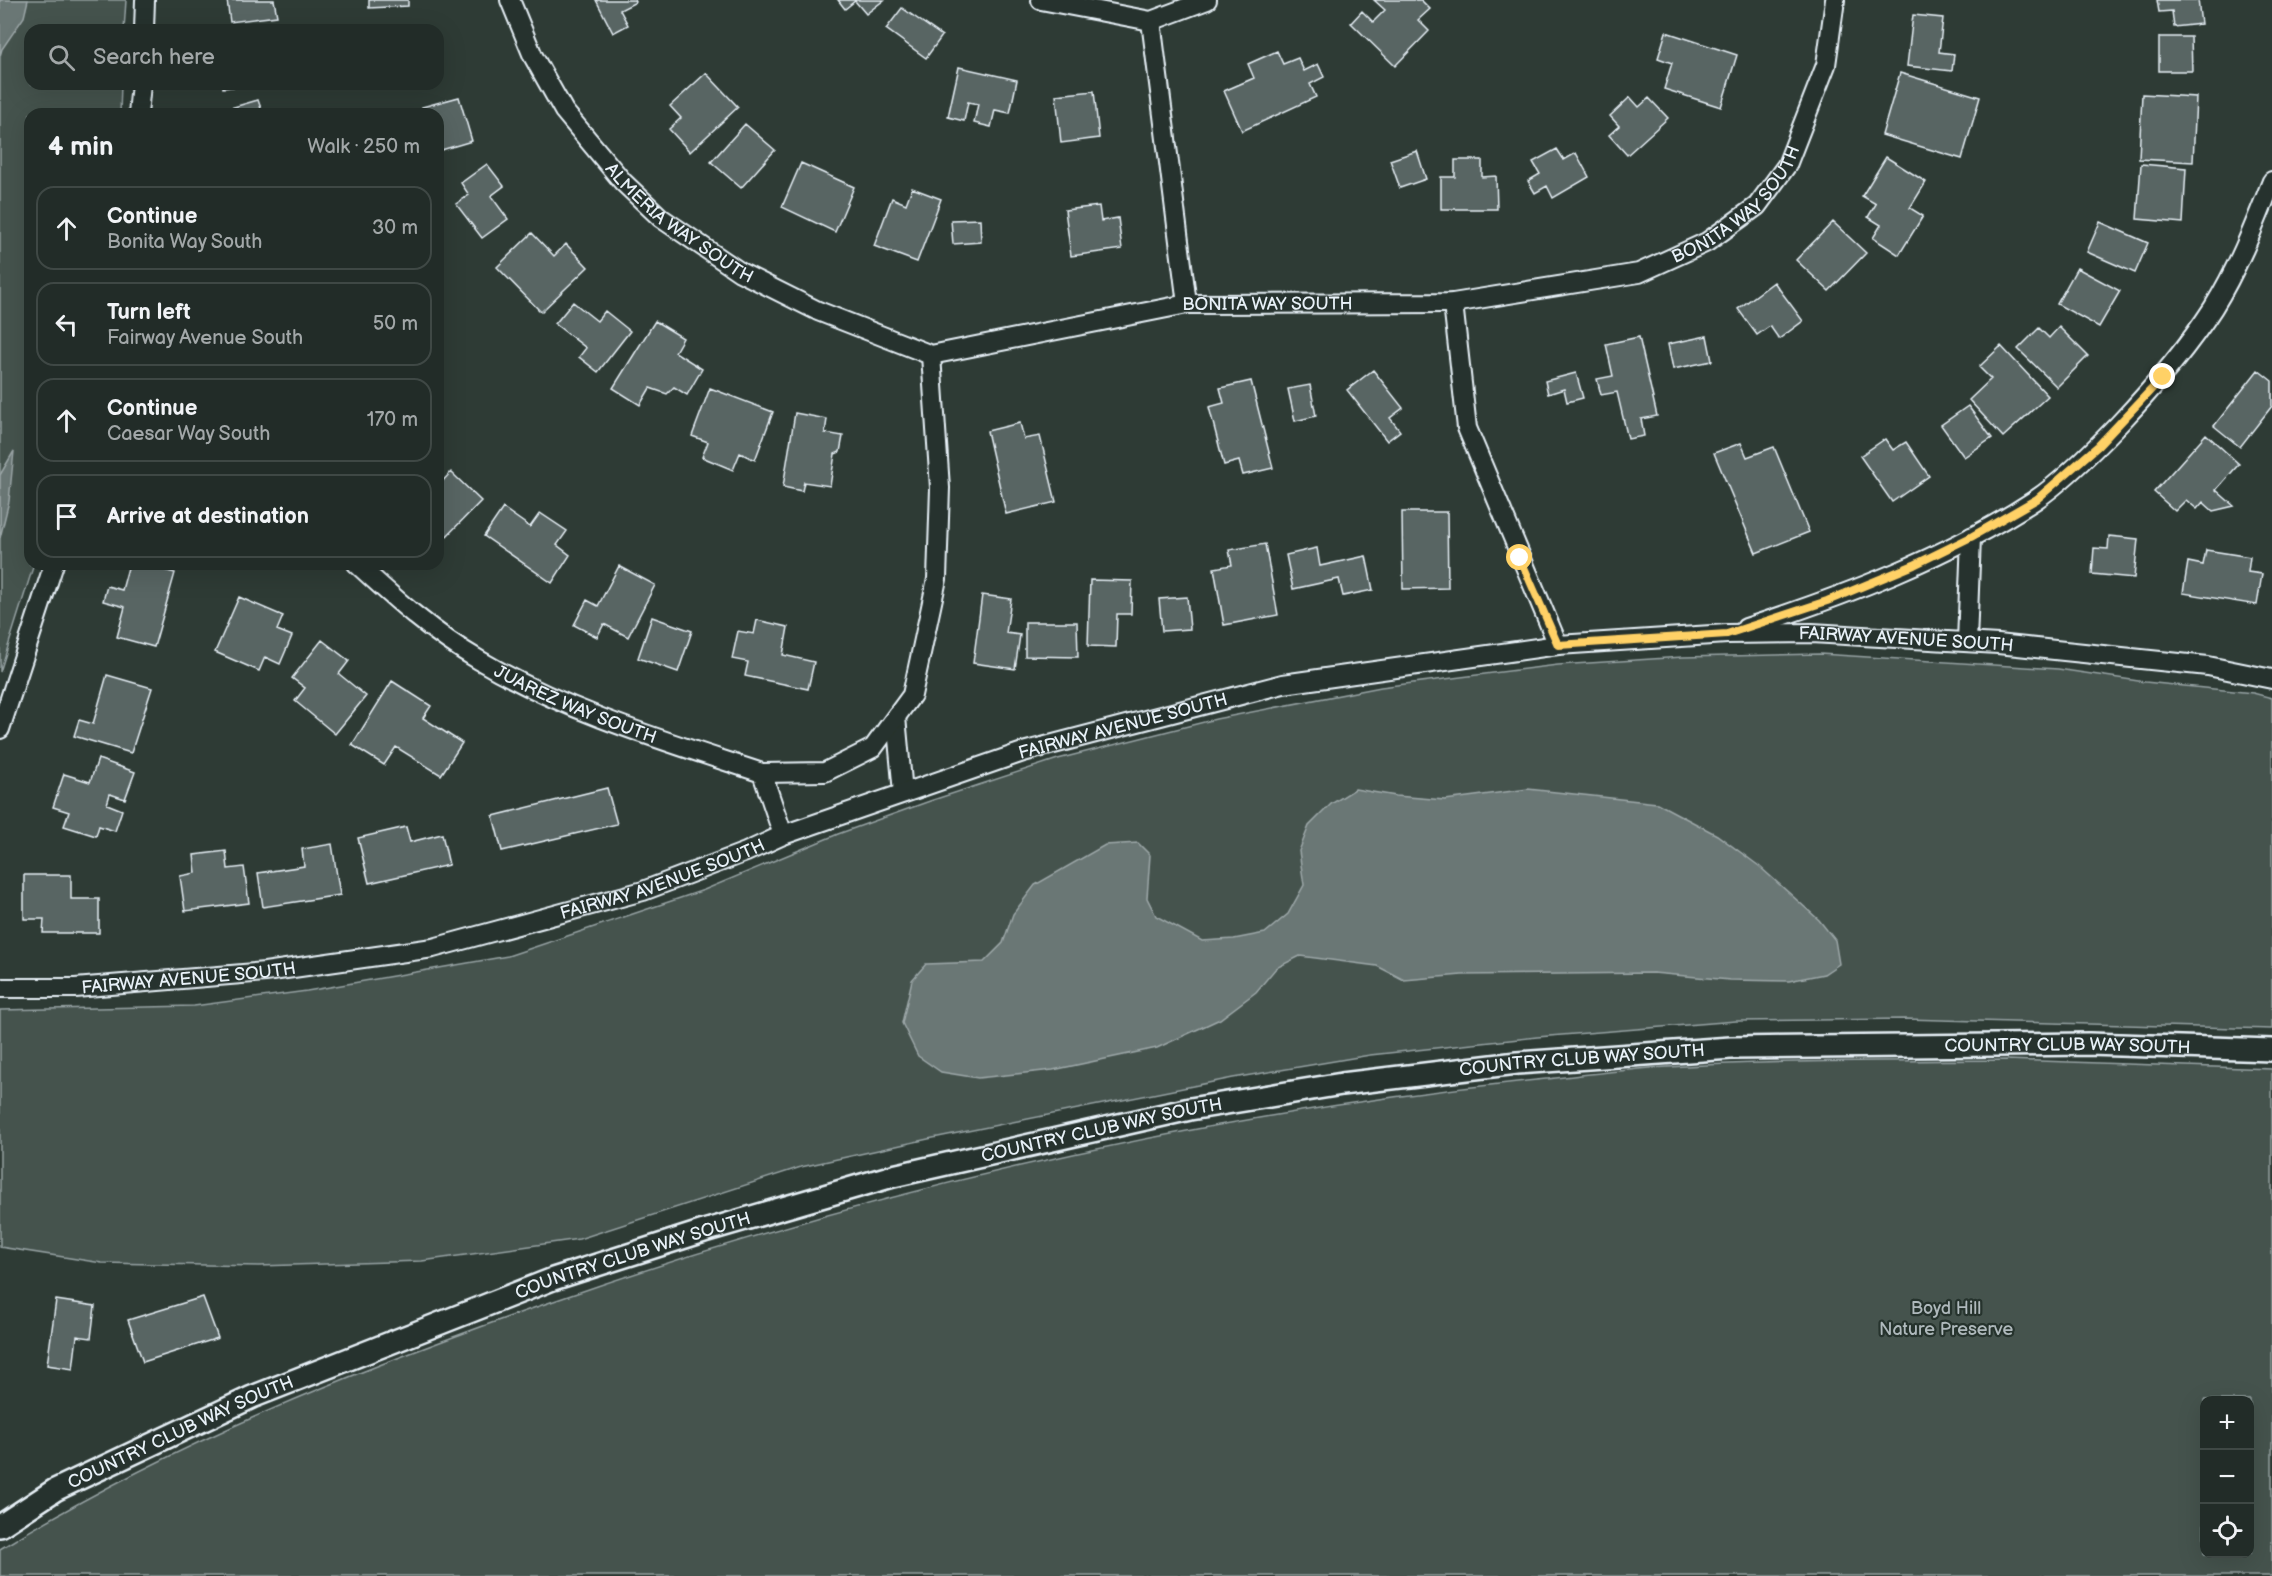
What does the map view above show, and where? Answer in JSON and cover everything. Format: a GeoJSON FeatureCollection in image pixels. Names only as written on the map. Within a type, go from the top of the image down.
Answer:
{"type":"FeatureCollection","features":[{"type":"Feature","properties":{"kind":"street"},"geometry":{"type":"LineString","coordinates":[[144,24],[145,0]]}},
{"type":"Feature","properties":{"kind":"street","name":"ALMERIA WAY SOUTH"},"geometry":{"type":"LineString","coordinates":[[510,0],[533,56],[564,111],[623,182],[661,218],[740,272],[818,310],[931,355]]}},
{"type":"Feature","properties":{"kind":"street"},"geometry":{"type":"LineString","coordinates":[[1041,0],[1151,21],[1207,0]]}},
{"type":"Feature","properties":{"kind":"street","name":"BONITA WAY SOUTH"},"geometry":{"type":"LineString","coordinates":[[1151,21],[1187,304],[1454,303],[1639,273],[1707,243],[1757,206],[1787,165],[1826,65],[1835,0]]}},
{"type":"Feature","properties":{"kind":"street"},"geometry":{"type":"LineString","coordinates":[[139,108],[141,90]]}},
{"type":"Feature","properties":{"kind":"street"},"geometry":{"type":"LineString","coordinates":[[141,90],[144,108]]}},
{"type":"Feature","properties":{"kind":"street"},"geometry":{"type":"LineString","coordinates":[[1727,634],[1827,601],[1914,565],[1971,537],[2037,499],[2098,446],[2163,377],[2213,307],[2248,241],[2272,181]]}},
{"type":"Feature","properties":{"kind":"street"},"geometry":{"type":"LineString","coordinates":[[1454,303],[1467,428],[1558,645]]}},
{"type":"Feature","properties":{"kind":"street"},"geometry":{"type":"LineString","coordinates":[[783,835],[762,773],[825,772],[873,748],[912,695],[937,579],[940,488],[931,355],[1187,304]]}},
{"type":"Feature","properties":{"kind":"street"},"geometry":{"type":"LineString","coordinates":[[1966,642],[1971,537]]}},
{"type":"Feature","properties":{"kind":"street"},"geometry":{"type":"LineString","coordinates":[[0,729],[52,570]]}},
{"type":"Feature","properties":{"kind":"street","name":"JUAREZ WAY SOUTH"},"geometry":{"type":"LineString","coordinates":[[364,570],[404,607],[477,659],[544,695],[621,728],[762,773]]}},
{"type":"Feature","properties":{"kind":"street","name":"FAIRWAY AVENUE SOUTH"},"geometry":{"type":"LineString","coordinates":[[0,988],[75,988],[265,972],[433,948],[642,891],[746,852],[783,835],[1023,752],[1284,684],[1558,645],[1727,634],[1812,633],[1966,642],[2208,666],[2272,678]]}},
{"type":"Feature","properties":{"kind":"street"},"geometry":{"type":"LineString","coordinates":[[896,717],[903,793]]}},
{"type":"Feature","properties":{"kind":"street","name":"COUNTRY CLUB WAY SOUTH"},"geometry":{"type":"LineString","coordinates":[[0,1526],[55,1490],[252,1397],[553,1279],[704,1231],[893,1176],[1190,1109],[1342,1084],[1517,1063],[1731,1048],[2089,1044],[2272,1050]]}},
{"type":"Feature","properties":{"kind":"green space"},"geometry":{"type":"Polygon","coordinates":[[[0,0],[126,0],[124,24],[24,24],[24,90],[121,90],[120,108],[24,108],[24,570],[32,570],[0,672],[0,0]]]}},
{"type":"Feature","properties":{"kind":"green space"},"geometry":{"type":"Polygon","coordinates":[[[1820,654],[2058,669],[2145,682],[2253,693],[2272,698],[2272,1029],[1905,1019],[1736,1021],[1537,1037],[1370,1055],[1233,1078],[928,1139],[801,1167],[579,1239],[422,1261],[259,1266],[102,1263],[0,1247],[0,1010],[194,1006],[307,991],[508,956],[704,890],[838,834],[930,801],[1058,759],[1216,719],[1381,687],[1558,665],[1683,657],[1820,654]]]}},
{"type":"Feature","properties":{"kind":"green space","name":"Boyd Hill Nature Preserve"},"geometry":{"type":"Polygon","coordinates":[[[2007,1060],[2272,1069],[2272,1576],[0,1576],[0,1549],[130,1476],[266,1412],[404,1355],[545,1304],[667,1263],[790,1226],[913,1192],[1038,1162],[1164,1135],[1291,1113],[1418,1094],[1650,1068],[1784,1062],[2007,1060]]]}},
{"type":"Feature","properties":{"kind":"shaded area"},"geometry":{"type":"Polygon","coordinates":[[[0,0],[28,0],[24,17],[2,49],[0,56],[0,0]]]}},
{"type":"Feature","properties":{"kind":"shaded area"},"geometry":{"type":"Polygon","coordinates":[[[14,451],[9,501],[0,538],[0,475],[14,451]]]}},
{"type":"Feature","properties":{"kind":"shaded area"},"geometry":{"type":"Polygon","coordinates":[[[1355,789],[1396,796],[1445,800],[1528,789],[1657,803],[1717,835],[1759,866],[1819,920],[1835,940],[1839,964],[1824,974],[1789,981],[1730,980],[1653,973],[1462,975],[1404,980],[1377,966],[1300,956],[1276,968],[1256,992],[1220,1019],[1157,1048],[1053,1070],[978,1078],[941,1072],[918,1056],[902,1023],[912,980],[926,964],[984,962],[1003,943],[1013,914],[1035,885],[1105,845],[1138,843],[1150,855],[1147,898],[1156,916],[1202,941],[1234,939],[1265,933],[1288,914],[1304,885],[1299,851],[1309,826],[1331,804],[1355,789]]]}},
{"type":"Feature","properties":{"kind":"building"},"geometry":{"type":"Polygon","coordinates":[[[227,0],[274,0],[277,16],[230,22],[227,0]]]}},
{"type":"Feature","properties":{"kind":"building"},"geometry":{"type":"Polygon","coordinates":[[[369,0],[408,0],[408,6],[369,8],[369,0]]]}},
{"type":"Feature","properties":{"kind":"building"},"geometry":{"type":"Polygon","coordinates":[[[596,0],[635,0],[636,2],[620,10],[628,25],[613,33],[596,0]]]}},
{"type":"Feature","properties":{"kind":"building"},"geometry":{"type":"Polygon","coordinates":[[[838,0],[884,0],[866,14],[855,1],[845,9],[838,0]]]}},
{"type":"Feature","properties":{"kind":"building"},"geometry":{"type":"Polygon","coordinates":[[[1374,0],[1421,0],[1430,9],[1418,20],[1429,31],[1395,66],[1351,23],[1362,11],[1373,22],[1385,10],[1374,0]]]}},
{"type":"Feature","properties":{"kind":"building"},"geometry":{"type":"Polygon","coordinates":[[[2157,0],[2198,0],[2201,24],[2174,27],[2172,11],[2159,12],[2157,0]]]}},
{"type":"Feature","properties":{"kind":"building"},"geometry":{"type":"Polygon","coordinates":[[[902,8],[942,36],[926,58],[886,29],[902,8]]]}},
{"type":"Feature","properties":{"kind":"building"},"geometry":{"type":"Polygon","coordinates":[[[1913,15],[1943,18],[1939,52],[1954,54],[1952,71],[1907,66],[1913,15]]]}},
{"type":"Feature","properties":{"kind":"building"},"geometry":{"type":"Polygon","coordinates":[[[1666,32],[1737,55],[1721,107],[1664,89],[1672,63],[1658,58],[1666,32]]]}},
{"type":"Feature","properties":{"kind":"building"},"geometry":{"type":"Polygon","coordinates":[[[2159,37],[2191,37],[2192,71],[2159,71],[2159,37]]]}},
{"type":"Feature","properties":{"kind":"building"},"geometry":{"type":"Polygon","coordinates":[[[1277,51],[1283,64],[1298,58],[1304,71],[1318,64],[1324,77],[1310,84],[1316,97],[1242,131],[1224,91],[1254,78],[1248,64],[1277,51]]]}},
{"type":"Feature","properties":{"kind":"building"},"geometry":{"type":"Polygon","coordinates":[[[959,67],[1017,80],[1010,113],[995,110],[991,127],[974,123],[978,104],[968,102],[964,121],[948,117],[959,67]]]}},
{"type":"Feature","properties":{"kind":"building"},"geometry":{"type":"Polygon","coordinates":[[[706,73],[738,107],[690,152],[669,129],[681,118],[670,106],[706,73]]]}},
{"type":"Feature","properties":{"kind":"building"},"geometry":{"type":"Polygon","coordinates":[[[1900,73],[1980,97],[1962,159],[1882,135],[1900,73]]]}},
{"type":"Feature","properties":{"kind":"building"},"geometry":{"type":"Polygon","coordinates":[[[1094,91],[1099,138],[1061,143],[1056,95],[1094,91]]]}},
{"type":"Feature","properties":{"kind":"building"},"geometry":{"type":"Polygon","coordinates":[[[2142,94],[2196,97],[2193,162],[2139,159],[2142,94]]]}},
{"type":"Feature","properties":{"kind":"building"},"geometry":{"type":"Polygon","coordinates":[[[459,97],[472,141],[444,149],[444,108],[422,107],[459,97]]]}},
{"type":"Feature","properties":{"kind":"building"},"geometry":{"type":"Polygon","coordinates":[[[1630,97],[1639,107],[1649,98],[1668,118],[1627,155],[1609,135],[1619,126],[1610,116],[1630,97]]]}},
{"type":"Feature","properties":{"kind":"building"},"geometry":{"type":"Polygon","coordinates":[[[258,100],[261,108],[230,108],[258,100]]]}},
{"type":"Feature","properties":{"kind":"building"},"geometry":{"type":"Polygon","coordinates":[[[745,124],[775,150],[741,188],[711,162],[745,124]]]}},
{"type":"Feature","properties":{"kind":"building"},"geometry":{"type":"Polygon","coordinates":[[[1557,149],[1564,160],[1576,153],[1589,177],[1553,198],[1547,186],[1535,193],[1528,181],[1540,174],[1533,162],[1557,149]]]}},
{"type":"Feature","properties":{"kind":"building"},"geometry":{"type":"Polygon","coordinates":[[[1417,151],[1426,179],[1400,188],[1390,160],[1417,151]]]}},
{"type":"Feature","properties":{"kind":"building"},"geometry":{"type":"Polygon","coordinates":[[[1886,157],[1926,182],[1910,208],[1923,216],[1899,255],[1873,238],[1881,225],[1868,217],[1876,204],[1862,196],[1886,157]]]}},
{"type":"Feature","properties":{"kind":"building"},"geometry":{"type":"Polygon","coordinates":[[[1455,160],[1482,160],[1482,177],[1496,176],[1497,209],[1441,209],[1441,177],[1455,177],[1455,160]]]}},
{"type":"Feature","properties":{"kind":"building"},"geometry":{"type":"Polygon","coordinates":[[[801,163],[854,187],[835,232],[782,207],[801,163]]]}},
{"type":"Feature","properties":{"kind":"building"},"geometry":{"type":"Polygon","coordinates":[[[487,164],[504,186],[491,196],[508,219],[482,238],[456,204],[469,195],[461,183],[487,164]]]}},
{"type":"Feature","properties":{"kind":"building"},"geometry":{"type":"Polygon","coordinates":[[[2141,164],[2186,168],[2183,223],[2137,219],[2141,164]]]}},
{"type":"Feature","properties":{"kind":"building"},"geometry":{"type":"Polygon","coordinates":[[[912,188],[941,199],[917,262],[874,246],[892,198],[906,204],[912,188]]]}},
{"type":"Feature","properties":{"kind":"building"},"geometry":{"type":"Polygon","coordinates":[[[1099,206],[1101,221],[1118,218],[1122,249],[1071,256],[1065,210],[1099,206]]]}},
{"type":"Feature","properties":{"kind":"building"},"geometry":{"type":"Polygon","coordinates":[[[980,219],[981,242],[953,244],[951,220],[980,219]]]}},
{"type":"Feature","properties":{"kind":"building"},"geometry":{"type":"Polygon","coordinates":[[[1833,222],[1866,253],[1829,291],[1796,260],[1833,222]]]}},
{"type":"Feature","properties":{"kind":"building"},"geometry":{"type":"Polygon","coordinates":[[[2100,222],[2148,243],[2135,273],[2087,252],[2100,222]]]}},
{"type":"Feature","properties":{"kind":"building"},"geometry":{"type":"Polygon","coordinates":[[[532,233],[554,256],[566,244],[588,267],[541,312],[497,267],[532,233]]]}},
{"type":"Feature","properties":{"kind":"building"},"geometry":{"type":"Polygon","coordinates":[[[2077,268],[2120,291],[2099,327],[2057,304],[2077,268]]]}},
{"type":"Feature","properties":{"kind":"building"},"geometry":{"type":"Polygon","coordinates":[[[1774,282],[1803,321],[1779,339],[1770,326],[1757,335],[1738,309],[1774,282]]]}},
{"type":"Feature","properties":{"kind":"building"},"geometry":{"type":"Polygon","coordinates":[[[573,302],[597,321],[605,311],[630,331],[598,372],[579,357],[586,348],[555,324],[573,302]]]}},
{"type":"Feature","properties":{"kind":"building"},"geometry":{"type":"Polygon","coordinates":[[[655,321],[683,338],[675,352],[702,369],[687,395],[674,387],[667,394],[650,388],[640,405],[613,388],[655,321]]]}},
{"type":"Feature","properties":{"kind":"building"},"geometry":{"type":"Polygon","coordinates":[[[2059,327],[2088,356],[2057,387],[2018,349],[2039,328],[2049,338],[2059,327]]]}},
{"type":"Feature","properties":{"kind":"building"},"geometry":{"type":"Polygon","coordinates":[[[1707,336],[1712,361],[1673,369],[1668,344],[1707,336]]]}},
{"type":"Feature","properties":{"kind":"building"},"geometry":{"type":"Polygon","coordinates":[[[1639,337],[1657,416],[1641,419],[1644,436],[1628,439],[1617,392],[1601,395],[1597,379],[1613,376],[1606,344],[1639,337]]]}},
{"type":"Feature","properties":{"kind":"building"},"geometry":{"type":"Polygon","coordinates":[[[2001,346],[2048,396],[2003,437],[1969,400],[1991,379],[1979,367],[2001,346]]]}},
{"type":"Feature","properties":{"kind":"building"},"geometry":{"type":"Polygon","coordinates":[[[1373,370],[1403,408],[1390,418],[1400,431],[1387,441],[1347,390],[1373,370]]]}},
{"type":"Feature","properties":{"kind":"building"},"geometry":{"type":"Polygon","coordinates":[[[2258,370],[2272,381],[2272,406],[2240,447],[2214,426],[2258,370]]]}},
{"type":"Feature","properties":{"kind":"building"},"geometry":{"type":"Polygon","coordinates":[[[1576,373],[1583,398],[1567,402],[1564,389],[1548,394],[1545,381],[1576,373]]]}},
{"type":"Feature","properties":{"kind":"building"},"geometry":{"type":"Polygon","coordinates":[[[1251,381],[1273,468],[1243,475],[1239,461],[1224,465],[1209,407],[1224,403],[1220,388],[1251,381]]]}},
{"type":"Feature","properties":{"kind":"building"},"geometry":{"type":"Polygon","coordinates":[[[1310,385],[1316,416],[1295,421],[1288,389],[1310,385]]]}},
{"type":"Feature","properties":{"kind":"building"},"geometry":{"type":"Polygon","coordinates":[[[710,388],[773,412],[755,460],[740,453],[733,470],[702,457],[708,442],[692,436],[710,388]]]}},
{"type":"Feature","properties":{"kind":"building"},"geometry":{"type":"Polygon","coordinates":[[[1968,406],[1992,438],[1964,457],[1941,425],[1968,406]]]}},
{"type":"Feature","properties":{"kind":"building"},"geometry":{"type":"Polygon","coordinates":[[[795,413],[827,419],[825,433],[843,436],[840,452],[835,454],[830,486],[804,482],[802,491],[783,487],[795,413]]]}},
{"type":"Feature","properties":{"kind":"building"},"geometry":{"type":"Polygon","coordinates":[[[1020,423],[1024,439],[1040,436],[1056,502],[1006,514],[987,431],[1020,423]]]}},
{"type":"Feature","properties":{"kind":"building"},"geometry":{"type":"Polygon","coordinates":[[[2206,434],[2239,464],[2216,490],[2234,506],[2213,511],[2203,502],[2197,509],[2186,500],[2175,511],[2154,492],[2206,434]]]}},
{"type":"Feature","properties":{"kind":"building"},"geometry":{"type":"Polygon","coordinates":[[[1885,439],[1893,450],[1906,442],[1929,476],[1892,502],[1860,456],[1885,439]]]}},
{"type":"Feature","properties":{"kind":"building"},"geometry":{"type":"Polygon","coordinates":[[[1741,443],[1747,457],[1774,447],[1809,532],[1756,553],[1714,453],[1741,443]]]}},
{"type":"Feature","properties":{"kind":"building"},"geometry":{"type":"Polygon","coordinates":[[[451,472],[481,501],[444,539],[444,480],[451,472]]]}},
{"type":"Feature","properties":{"kind":"building"},"geometry":{"type":"Polygon","coordinates":[[[503,508],[530,527],[540,513],[567,531],[557,545],[570,555],[552,583],[484,536],[503,508]]]}},
{"type":"Feature","properties":{"kind":"building"},"geometry":{"type":"Polygon","coordinates":[[[1402,512],[1447,512],[1448,588],[1403,589],[1402,512]]]}},
{"type":"Feature","properties":{"kind":"building"},"geometry":{"type":"Polygon","coordinates":[[[2109,536],[2138,539],[2134,578],[2092,574],[2094,548],[2108,549],[2109,536]]]}},
{"type":"Feature","properties":{"kind":"building"},"geometry":{"type":"Polygon","coordinates":[[[1265,544],[1278,615],[1224,625],[1214,568],[1232,565],[1229,550],[1265,544]]]}},
{"type":"Feature","properties":{"kind":"building"},"geometry":{"type":"Polygon","coordinates":[[[1317,548],[1320,566],[1366,556],[1373,590],[1343,596],[1339,579],[1293,589],[1286,555],[1317,548]]]}},
{"type":"Feature","properties":{"kind":"building"},"geometry":{"type":"Polygon","coordinates":[[[2206,550],[2250,557],[2248,572],[2262,574],[2257,605],[2183,593],[2188,562],[2203,565],[2206,550]]]}},
{"type":"Feature","properties":{"kind":"building"},"geometry":{"type":"Polygon","coordinates":[[[619,566],[655,585],[628,637],[604,624],[597,637],[574,625],[587,600],[598,606],[619,566]]]}},
{"type":"Feature","properties":{"kind":"building"},"geometry":{"type":"Polygon","coordinates":[[[127,570],[164,570],[175,573],[154,647],[117,637],[125,607],[103,601],[107,586],[122,590],[127,570]]]}},
{"type":"Feature","properties":{"kind":"building"},"geometry":{"type":"Polygon","coordinates":[[[1090,580],[1132,581],[1131,614],[1117,614],[1116,647],[1088,646],[1090,580]]]}},
{"type":"Feature","properties":{"kind":"building"},"geometry":{"type":"Polygon","coordinates":[[[982,595],[1011,599],[1006,633],[1020,635],[1015,669],[973,663],[982,595]]]}},
{"type":"Feature","properties":{"kind":"building"},"geometry":{"type":"Polygon","coordinates":[[[239,597],[283,616],[277,630],[292,636],[280,664],[265,657],[259,671],[215,652],[239,597]]]}},
{"type":"Feature","properties":{"kind":"building"},"geometry":{"type":"Polygon","coordinates":[[[1187,597],[1190,629],[1162,631],[1159,599],[1187,597]]]}},
{"type":"Feature","properties":{"kind":"building"},"geometry":{"type":"Polygon","coordinates":[[[652,617],[692,631],[678,672],[638,658],[652,617]]]}},
{"type":"Feature","properties":{"kind":"building"},"geometry":{"type":"Polygon","coordinates":[[[757,620],[788,627],[783,655],[814,662],[808,689],[745,676],[748,662],[732,659],[738,631],[754,634],[757,620]]]}},
{"type":"Feature","properties":{"kind":"building"},"geometry":{"type":"Polygon","coordinates":[[[1025,622],[1077,622],[1078,657],[1025,656],[1025,622]]]}},
{"type":"Feature","properties":{"kind":"building"},"geometry":{"type":"Polygon","coordinates":[[[322,640],[349,661],[339,674],[366,696],[335,734],[295,701],[305,688],[292,678],[322,640]]]}},
{"type":"Feature","properties":{"kind":"building"},"geometry":{"type":"Polygon","coordinates":[[[107,675],[152,688],[131,753],[74,736],[79,720],[93,724],[107,675]]]}},
{"type":"Feature","properties":{"kind":"building"},"geometry":{"type":"Polygon","coordinates":[[[392,681],[431,706],[423,718],[462,743],[441,775],[396,747],[384,765],[352,745],[392,681]]]}},
{"type":"Feature","properties":{"kind":"building"},"geometry":{"type":"Polygon","coordinates":[[[98,759],[135,772],[125,799],[110,794],[107,804],[122,810],[115,831],[99,826],[96,836],[64,826],[69,812],[53,807],[64,774],[90,782],[98,759]]]}},
{"type":"Feature","properties":{"kind":"building"},"geometry":{"type":"Polygon","coordinates":[[[607,788],[617,824],[502,851],[493,816],[607,788]]]}},
{"type":"Feature","properties":{"kind":"building"},"geometry":{"type":"Polygon","coordinates":[[[406,827],[410,842],[442,834],[449,865],[369,883],[358,838],[406,827]]]}},
{"type":"Feature","properties":{"kind":"building"},"geometry":{"type":"Polygon","coordinates":[[[332,844],[340,895],[263,907],[258,873],[304,866],[302,849],[332,844]]]}},
{"type":"Feature","properties":{"kind":"building"},"geometry":{"type":"Polygon","coordinates":[[[226,851],[228,869],[244,867],[249,903],[185,911],[180,876],[196,873],[194,855],[226,851]]]}},
{"type":"Feature","properties":{"kind":"building"},"geometry":{"type":"Polygon","coordinates":[[[24,875],[71,875],[71,899],[99,899],[99,933],[43,933],[44,919],[24,919],[24,875]]]}},
{"type":"Feature","properties":{"kind":"building"},"geometry":{"type":"Polygon","coordinates":[[[203,1297],[218,1338],[143,1362],[128,1320],[203,1297]]]}},
{"type":"Feature","properties":{"kind":"building"},"geometry":{"type":"Polygon","coordinates":[[[56,1300],[95,1306],[91,1338],[77,1336],[73,1369],[47,1365],[56,1300]]]}},
{"type":"Feature","properties":{"kind":"route"},"geometry":{"type":"LineString","coordinates":[[1520,558],[1558,645],[1727,634],[1827,601],[1914,565],[1971,537],[2037,499],[2098,446],[2163,377]]}}]}
